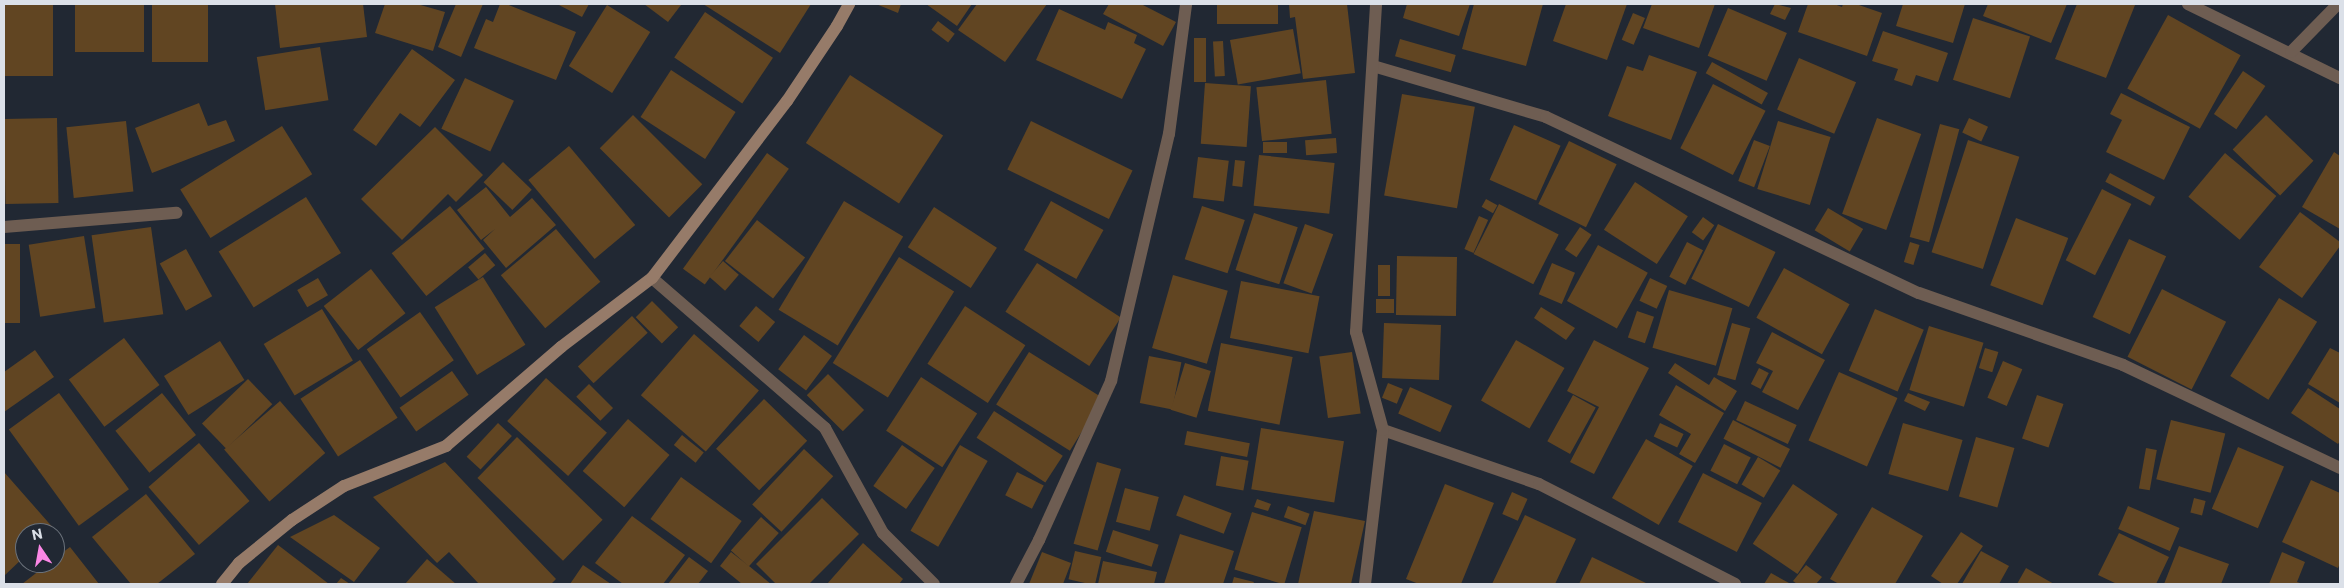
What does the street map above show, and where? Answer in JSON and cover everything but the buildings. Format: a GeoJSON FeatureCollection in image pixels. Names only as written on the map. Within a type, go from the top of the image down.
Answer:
{"type":"FeatureCollection","features":[{"type":"Feature","properties":{"kind":"street"},"geometry":{"type":"LineString","coordinates":[[222,584],[239,563],[284,526],[344,486],[446,446],[561,347],[652,278],[787,101],[837,26],[849,4]]}},
{"type":"Feature","properties":{"kind":"street"},"geometry":{"type":"LineString","coordinates":[[1016,584],[1039,540],[1111,382],[1169,134],[1186,4]]}},
{"type":"Feature","properties":{"kind":"street"},"geometry":{"type":"LineString","coordinates":[[1365,584],[1383,430],[1356,332],[1376,4]]}},
{"type":"Feature","properties":{"kind":"street"},"geometry":{"type":"LineString","coordinates":[[2188,4],[2291,52],[2340,78]]}},
{"type":"Feature","properties":{"kind":"street"},"geometry":{"type":"LineString","coordinates":[[2291,52],[2338,4]]}},
{"type":"Feature","properties":{"kind":"street"},"geometry":{"type":"LineString","coordinates":[[1372,66],[1546,118],[1919,293],[2123,365],[2340,468]]}},
{"type":"Feature","properties":{"kind":"street"},"geometry":{"type":"LineString","coordinates":[[4,227],[176,212]]}},
{"type":"Feature","properties":{"kind":"street"},"geometry":{"type":"LineString","coordinates":[[652,278],[825,428],[883,533],[934,584]]}},
{"type":"Feature","properties":{"kind":"street"},"geometry":{"type":"LineString","coordinates":[[1383,430],[1539,484],[1736,584]]}}]}
